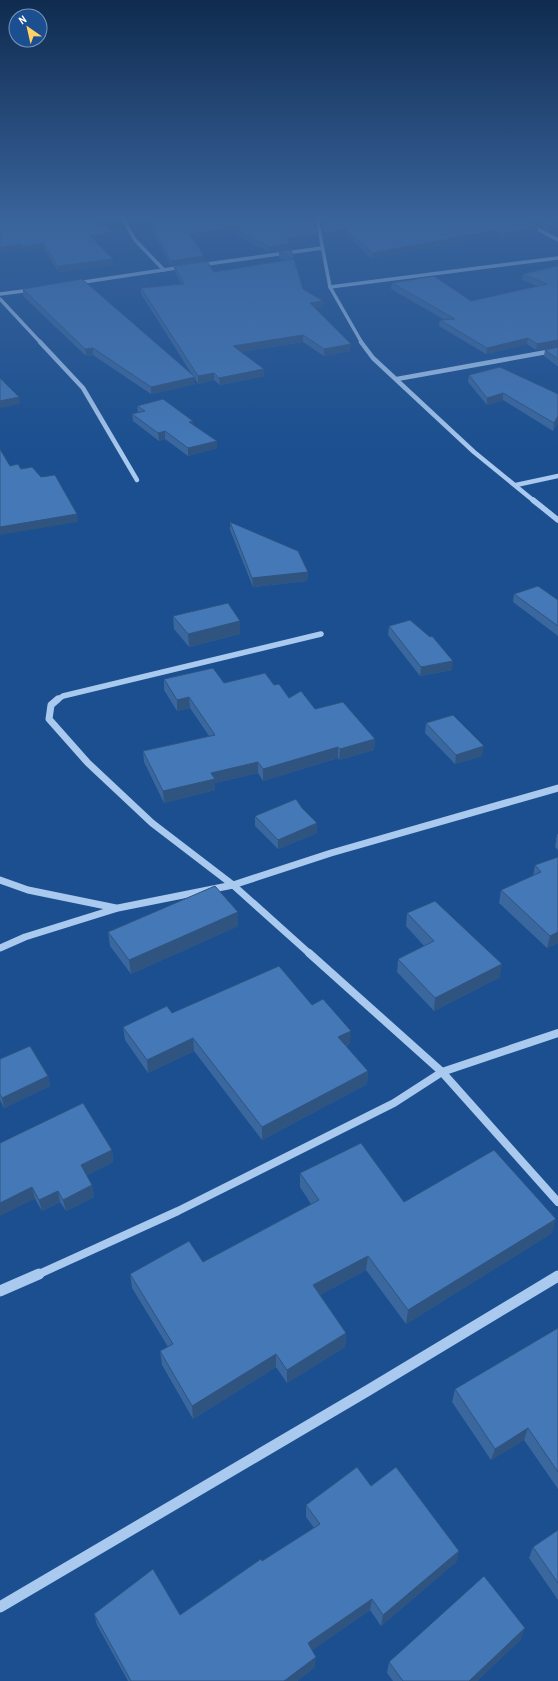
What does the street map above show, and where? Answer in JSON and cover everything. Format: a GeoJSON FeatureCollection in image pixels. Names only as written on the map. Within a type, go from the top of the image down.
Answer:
{"type":"FeatureCollection","features":[{"type":"Feature","properties":{"kind":"street"},"geometry":{"type":"LineString","coordinates":[[335,297],[340,309],[373,358],[457,436],[558,520]]}},
{"type":"Feature","properties":{"kind":"street"},"geometry":{"type":"LineString","coordinates":[[0,299],[83,388],[137,480]]}},
{"type":"Feature","properties":{"kind":"street"},"geometry":{"type":"LineString","coordinates":[[397,379],[558,350]]}},
{"type":"Feature","properties":{"kind":"street"},"geometry":{"type":"LineString","coordinates":[[516,486],[558,476]]}},
{"type":"Feature","properties":{"kind":"street"},"geometry":{"type":"LineString","coordinates":[[321,634],[63,696],[51,705],[49,719],[88,763],[152,823],[233,886],[442,1072],[558,1202]]}},
{"type":"Feature","properties":{"kind":"street"},"geometry":{"type":"LineString","coordinates":[[0,948],[25,937],[118,908],[233,886],[330,853],[558,788]]}},
{"type":"Feature","properties":{"kind":"street"},"geometry":{"type":"LineString","coordinates":[[0,880],[28,890],[118,908]]}},
{"type":"Feature","properties":{"kind":"street"},"geometry":{"type":"LineString","coordinates":[[0,1291],[178,1210],[394,1103],[442,1072],[558,1033]]}},
{"type":"Feature","properties":{"kind":"street"},"geometry":{"type":"LineString","coordinates":[[0,1607],[360,1395],[558,1276]]}},
{"type":"Feature","properties":{"kind":"building"},"geometry":{"type":"Polygon","coordinates":[[[32,297],[103,297],[195,377],[151,387],[93,348],[85,349],[32,297]]]}},
{"type":"Feature","properties":{"kind":"building"},"geometry":{"type":"Polygon","coordinates":[[[147,297],[317,297],[323,301],[310,303],[351,344],[324,349],[303,335],[233,346],[264,369],[219,378],[214,373],[198,376],[147,297]]]}},
{"type":"Feature","properties":{"kind":"building"},"geometry":{"type":"Polygon","coordinates":[[[417,297],[466,297],[471,301],[487,297],[558,297],[558,340],[537,344],[528,338],[487,348],[440,320],[455,319],[417,297]]]}},
{"type":"Feature","properties":{"kind":"building"},"geometry":{"type":"Polygon","coordinates":[[[558,347],[558,359],[545,350],[558,347]]]}},
{"type":"Feature","properties":{"kind":"building"},"geometry":{"type":"Polygon","coordinates":[[[500,367],[558,394],[558,416],[554,423],[503,393],[487,398],[469,375],[500,367]]]}},
{"type":"Feature","properties":{"kind":"building"},"geometry":{"type":"Polygon","coordinates":[[[0,378],[19,397],[0,401],[0,378]]]}},
{"type":"Feature","properties":{"kind":"building"},"geometry":{"type":"Polygon","coordinates":[[[163,399],[193,421],[189,422],[217,441],[188,448],[165,431],[158,433],[132,414],[145,411],[137,406],[163,399]]]}},
{"type":"Feature","properties":{"kind":"building"},"geometry":{"type":"Polygon","coordinates":[[[0,449],[10,466],[18,464],[21,469],[32,467],[41,477],[55,475],[77,514],[0,527],[0,449]]]}},
{"type":"Feature","properties":{"kind":"building"},"geometry":{"type":"Polygon","coordinates":[[[230,522],[298,551],[308,572],[252,578],[230,522]]]}},
{"type":"Feature","properties":{"kind":"building"},"geometry":{"type":"Polygon","coordinates":[[[538,586],[558,600],[558,626],[514,594],[538,586]]]}},
{"type":"Feature","properties":{"kind":"building"},"geometry":{"type":"Polygon","coordinates":[[[228,603],[240,621],[188,634],[173,616],[228,603]]]}},
{"type":"Feature","properties":{"kind":"building"},"geometry":{"type":"Polygon","coordinates":[[[410,620],[430,637],[432,636],[453,661],[421,667],[389,626],[410,620]]]}},
{"type":"Feature","properties":{"kind":"building"},"geometry":{"type":"Polygon","coordinates":[[[213,668],[224,683],[265,673],[274,685],[279,684],[289,698],[301,691],[315,709],[343,702],[375,739],[340,749],[338,747],[263,769],[258,762],[211,773],[215,779],[163,791],[143,751],[215,735],[189,697],[177,700],[164,679],[213,668]]]}},
{"type":"Feature","properties":{"kind":"building"},"geometry":{"type":"Polygon","coordinates":[[[453,715],[484,746],[456,755],[426,723],[453,715]]]}},
{"type":"Feature","properties":{"kind":"building"},"geometry":{"type":"Polygon","coordinates":[[[296,799],[302,808],[317,823],[278,840],[255,816],[296,799]]]}},
{"type":"Feature","properties":{"kind":"building"},"geometry":{"type":"Polygon","coordinates":[[[558,857],[558,932],[550,936],[501,890],[541,872],[535,865],[558,857]]]}},
{"type":"Feature","properties":{"kind":"building"},"geometry":{"type":"Polygon","coordinates":[[[215,886],[238,912],[129,960],[108,932],[215,886]]]}},
{"type":"Feature","properties":{"kind":"building"},"geometry":{"type":"Polygon","coordinates":[[[435,901],[502,964],[435,998],[398,959],[434,941],[407,913],[435,901]]]}},
{"type":"Feature","properties":{"kind":"building"},"geometry":{"type":"Polygon","coordinates":[[[279,966],[312,1005],[323,999],[351,1031],[338,1037],[368,1071],[262,1127],[193,1038],[147,1060],[123,1027],[167,1006],[172,1013],[279,966]]]}},
{"type":"Feature","properties":{"kind":"building"},"geometry":{"type":"Polygon","coordinates":[[[30,1046],[48,1076],[2,1098],[0,1094],[0,1059],[30,1046]]]}},
{"type":"Feature","properties":{"kind":"building"},"geometry":{"type":"Polygon","coordinates":[[[83,1103],[112,1150],[81,1165],[92,1185],[63,1200],[58,1191],[39,1200],[32,1187],[0,1203],[0,1143],[83,1103]]]}},
{"type":"Feature","properties":{"kind":"building"},"geometry":{"type":"Polygon","coordinates":[[[361,1143],[404,1202],[494,1150],[556,1219],[408,1310],[368,1256],[313,1285],[346,1333],[287,1370],[276,1354],[192,1406],[160,1351],[173,1344],[130,1274],[189,1241],[203,1262],[319,1200],[300,1173],[361,1143]]]}},
{"type":"Feature","properties":{"kind":"building"},"geometry":{"type":"Polygon","coordinates":[[[558,1328],[558,1472],[528,1428],[495,1449],[455,1389],[558,1328]]]}},
{"type":"Feature","properties":{"kind":"building"},"geometry":{"type":"Polygon","coordinates":[[[357,1467],[371,1486],[396,1467],[459,1551],[383,1615],[372,1599],[308,1643],[316,1657],[284,1681],[131,1681],[94,1614],[153,1569],[180,1615],[261,1559],[262,1561],[320,1524],[306,1505],[357,1467]]]}},
{"type":"Feature","properties":{"kind":"building"},"geometry":{"type":"Polygon","coordinates":[[[558,1530],[558,1583],[533,1547],[558,1530]]]}},
{"type":"Feature","properties":{"kind":"building"},"geometry":{"type":"Polygon","coordinates":[[[484,1576],[525,1628],[469,1681],[403,1681],[389,1662],[484,1576]]]}}]}
